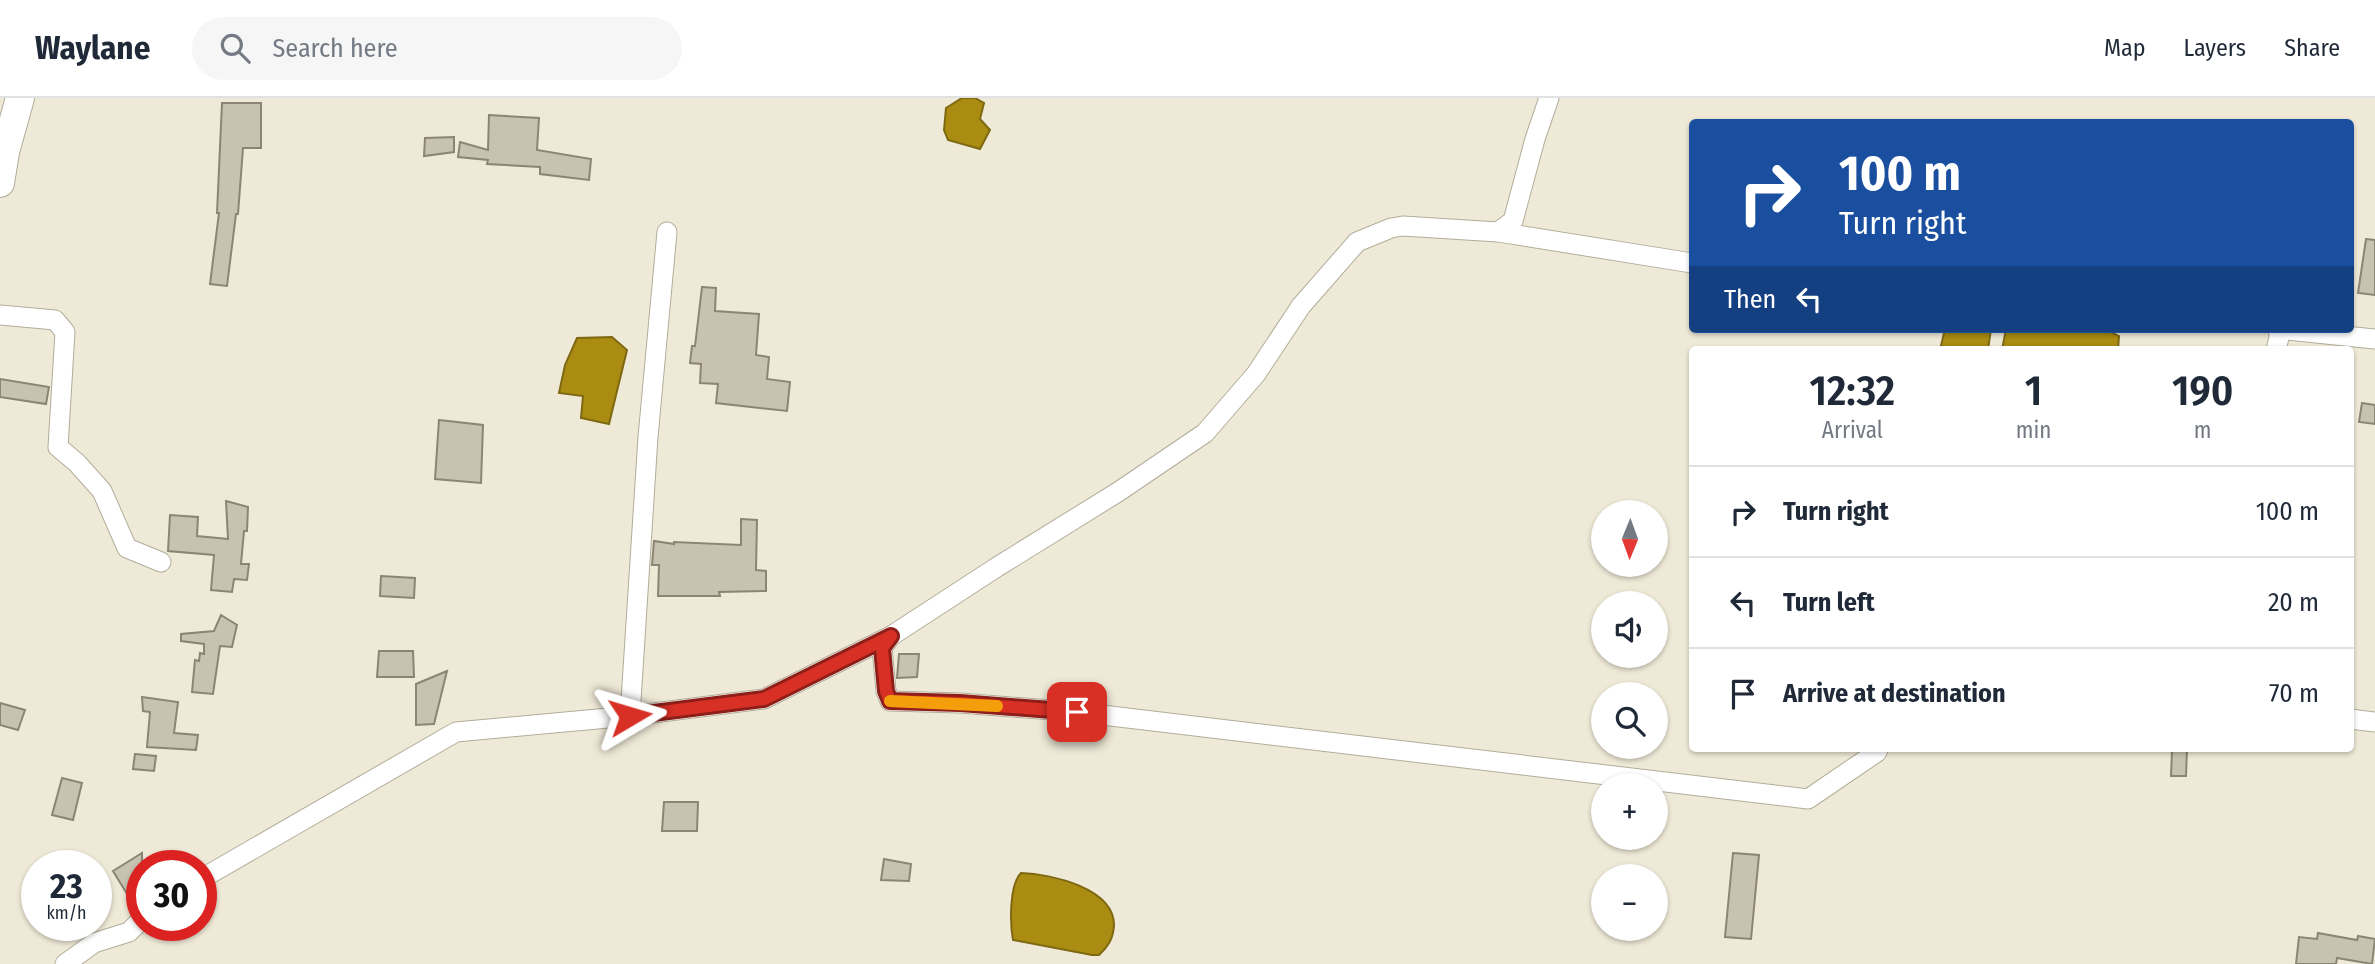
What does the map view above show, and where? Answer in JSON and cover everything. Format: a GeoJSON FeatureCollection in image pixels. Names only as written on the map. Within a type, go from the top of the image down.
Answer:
{"type":"FeatureCollection","features":[{"type":"Feature","properties":{"kind":"street"},"geometry":{"type":"LineString","coordinates":[[0,183],[5,152],[20,98]]}},
{"type":"Feature","properties":{"kind":"street"},"geometry":{"type":"LineString","coordinates":[[1498,232],[1513,221],[1549,98]]}},
{"type":"Feature","properties":{"kind":"street"},"geometry":{"type":"LineString","coordinates":[[217,870],[456,732],[630,716],[764,699],[891,636],[1118,492],[1205,433],[1255,374],[1301,306],[1357,242],[1391,228],[1404,226],[1498,232],[1689,263]]}},
{"type":"Feature","properties":{"kind":"street"},"geometry":{"type":"LineString","coordinates":[[630,716],[648,437],[667,232]]}},
{"type":"Feature","properties":{"kind":"street"},"geometry":{"type":"LineString","coordinates":[[0,315],[55,320],[65,332],[58,447],[102,491],[127,548],[160,562]]}},
{"type":"Feature","properties":{"kind":"street"},"geometry":{"type":"LineString","coordinates":[[2317,333],[2375,339]]}},
{"type":"Feature","properties":{"kind":"street"},"geometry":{"type":"LineString","coordinates":[[891,636],[882,648],[886,691],[890,701],[960,703],[1077,712],[1808,799],[1877,752]]}},
{"type":"Feature","properties":{"kind":"street"},"geometry":{"type":"LineString","coordinates":[[2354,719],[2375,722]]}},
{"type":"Feature","properties":{"kind":"street"},"geometry":{"type":"LineString","coordinates":[[65,964],[94,943],[126,933]]}},
{"type":"Feature","properties":{"kind":"shaded area"},"geometry":{"type":"Polygon","coordinates":[[[962,98],[975,98],[984,103],[980,119],[990,130],[980,149],[948,140],[944,130],[946,108],[962,98]]]}},
{"type":"Feature","properties":{"kind":"shaded area"},"geometry":{"type":"Polygon","coordinates":[[[1944,333],[1990,333],[1989,346],[1941,346],[1944,333]]]}},
{"type":"Feature","properties":{"kind":"shaded area"},"geometry":{"type":"Polygon","coordinates":[[[2005,333],[2113,333],[2119,336],[2118,346],[2003,346],[2005,333]]]}},
{"type":"Feature","properties":{"kind":"shaded area"},"geometry":{"type":"Polygon","coordinates":[[[612,337],[627,350],[609,424],[581,418],[583,396],[559,393],[565,365],[577,338],[612,337]]]}},
{"type":"Feature","properties":{"kind":"shaded area"},"geometry":{"type":"Polygon","coordinates":[[[1021,873],[1064,880],[1093,893],[1104,902],[1112,913],[1114,926],[1111,939],[1099,955],[1013,940],[1012,895],[1021,873]]]}},
{"type":"Feature","properties":{"kind":"building"},"geometry":{"type":"Polygon","coordinates":[[[222,103],[261,103],[261,148],[243,148],[238,214],[227,286],[210,284],[219,213],[222,103]]]}},
{"type":"Feature","properties":{"kind":"building"},"geometry":{"type":"Polygon","coordinates":[[[489,115],[539,118],[537,150],[591,159],[589,180],[540,174],[540,167],[487,164],[488,160],[458,157],[460,142],[488,150],[489,115]]]}},
{"type":"Feature","properties":{"kind":"building"},"geometry":{"type":"Polygon","coordinates":[[[454,137],[454,152],[424,156],[425,138],[454,137]]]}},
{"type":"Feature","properties":{"kind":"building"},"geometry":{"type":"Polygon","coordinates":[[[2366,239],[2375,240],[2375,295],[2358,293],[2366,239]]]}},
{"type":"Feature","properties":{"kind":"building"},"geometry":{"type":"Polygon","coordinates":[[[702,287],[716,288],[715,311],[759,314],[756,355],[769,357],[767,379],[790,382],[787,411],[716,403],[718,384],[700,383],[701,364],[690,363],[692,346],[695,346],[702,287]]]}},
{"type":"Feature","properties":{"kind":"building"},"geometry":{"type":"Polygon","coordinates":[[[0,379],[49,387],[46,404],[0,397],[0,379]]]}},
{"type":"Feature","properties":{"kind":"building"},"geometry":{"type":"Polygon","coordinates":[[[2362,403],[2375,405],[2375,424],[2359,422],[2362,403]]]}},
{"type":"Feature","properties":{"kind":"building"},"geometry":{"type":"Polygon","coordinates":[[[439,420],[483,425],[481,483],[435,479],[439,420]]]}},
{"type":"Feature","properties":{"kind":"building"},"geometry":{"type":"Polygon","coordinates":[[[226,501],[248,507],[241,564],[249,564],[247,580],[234,579],[232,592],[211,590],[214,555],[168,551],[170,515],[198,517],[197,536],[228,539],[226,501]]]}},
{"type":"Feature","properties":{"kind":"building"},"geometry":{"type":"Polygon","coordinates":[[[741,519],[757,520],[756,570],[766,571],[766,591],[719,592],[720,596],[658,596],[659,565],[652,565],[654,541],[741,545],[741,519]]]}},
{"type":"Feature","properties":{"kind":"building"},"geometry":{"type":"Polygon","coordinates":[[[381,576],[415,578],[414,598],[380,596],[381,576]]]}},
{"type":"Feature","properties":{"kind":"building"},"geometry":{"type":"Polygon","coordinates":[[[221,615],[237,625],[232,647],[220,646],[213,694],[192,692],[195,660],[199,661],[200,653],[204,654],[204,644],[181,641],[181,634],[214,631],[221,615]]]}},
{"type":"Feature","properties":{"kind":"building"},"geometry":{"type":"Polygon","coordinates":[[[379,651],[413,651],[414,677],[377,677],[379,651]]]}},
{"type":"Feature","properties":{"kind":"building"},"geometry":{"type":"Polygon","coordinates":[[[899,654],[919,654],[917,677],[897,678],[899,654]]]}},
{"type":"Feature","properties":{"kind":"building"},"geometry":{"type":"Polygon","coordinates":[[[447,671],[434,724],[416,725],[416,684],[447,671]]]}},
{"type":"Feature","properties":{"kind":"building"},"geometry":{"type":"Polygon","coordinates":[[[142,697],[178,702],[174,733],[198,735],[196,750],[147,747],[150,712],[143,711],[142,697]]]}},
{"type":"Feature","properties":{"kind":"building"},"geometry":{"type":"Polygon","coordinates":[[[0,703],[25,710],[18,730],[0,725],[0,703]]]}},
{"type":"Feature","properties":{"kind":"building"},"geometry":{"type":"Polygon","coordinates":[[[2172,752],[2187,752],[2186,776],[2171,776],[2172,752]]]}},
{"type":"Feature","properties":{"kind":"building"},"geometry":{"type":"Polygon","coordinates":[[[135,754],[156,756],[154,771],[133,769],[135,754]]]}},
{"type":"Feature","properties":{"kind":"building"},"geometry":{"type":"Polygon","coordinates":[[[62,778],[82,783],[73,820],[52,815],[62,778]]]}},
{"type":"Feature","properties":{"kind":"building"},"geometry":{"type":"Polygon","coordinates":[[[664,802],[698,802],[697,831],[662,831],[664,802]]]}},
{"type":"Feature","properties":{"kind":"building"},"geometry":{"type":"Polygon","coordinates":[[[1733,853],[1759,855],[1751,939],[1725,937],[1733,853]]]}},
{"type":"Feature","properties":{"kind":"building"},"geometry":{"type":"Polygon","coordinates":[[[884,859],[911,864],[909,881],[881,880],[884,859]]]}},
{"type":"Feature","properties":{"kind":"building"},"geometry":{"type":"Polygon","coordinates":[[[126,863],[126,892],[113,871],[126,863]]]}},
{"type":"Feature","properties":{"kind":"building"},"geometry":{"type":"Polygon","coordinates":[[[2318,933],[2357,940],[2358,936],[2375,939],[2372,964],[2337,958],[2336,964],[2296,964],[2299,937],[2317,939],[2318,933]]]}},
{"type":"Feature","properties":{"kind":"slow traffic"},"geometry":{"type":"LineString","coordinates":[[890,701],[997,706]]}},
{"type":"Feature","properties":{"kind":"route"},"geometry":{"type":"LineString","coordinates":[[630,716],[764,699],[891,636],[882,648],[886,691],[890,701],[960,703],[1077,712]]}}]}
